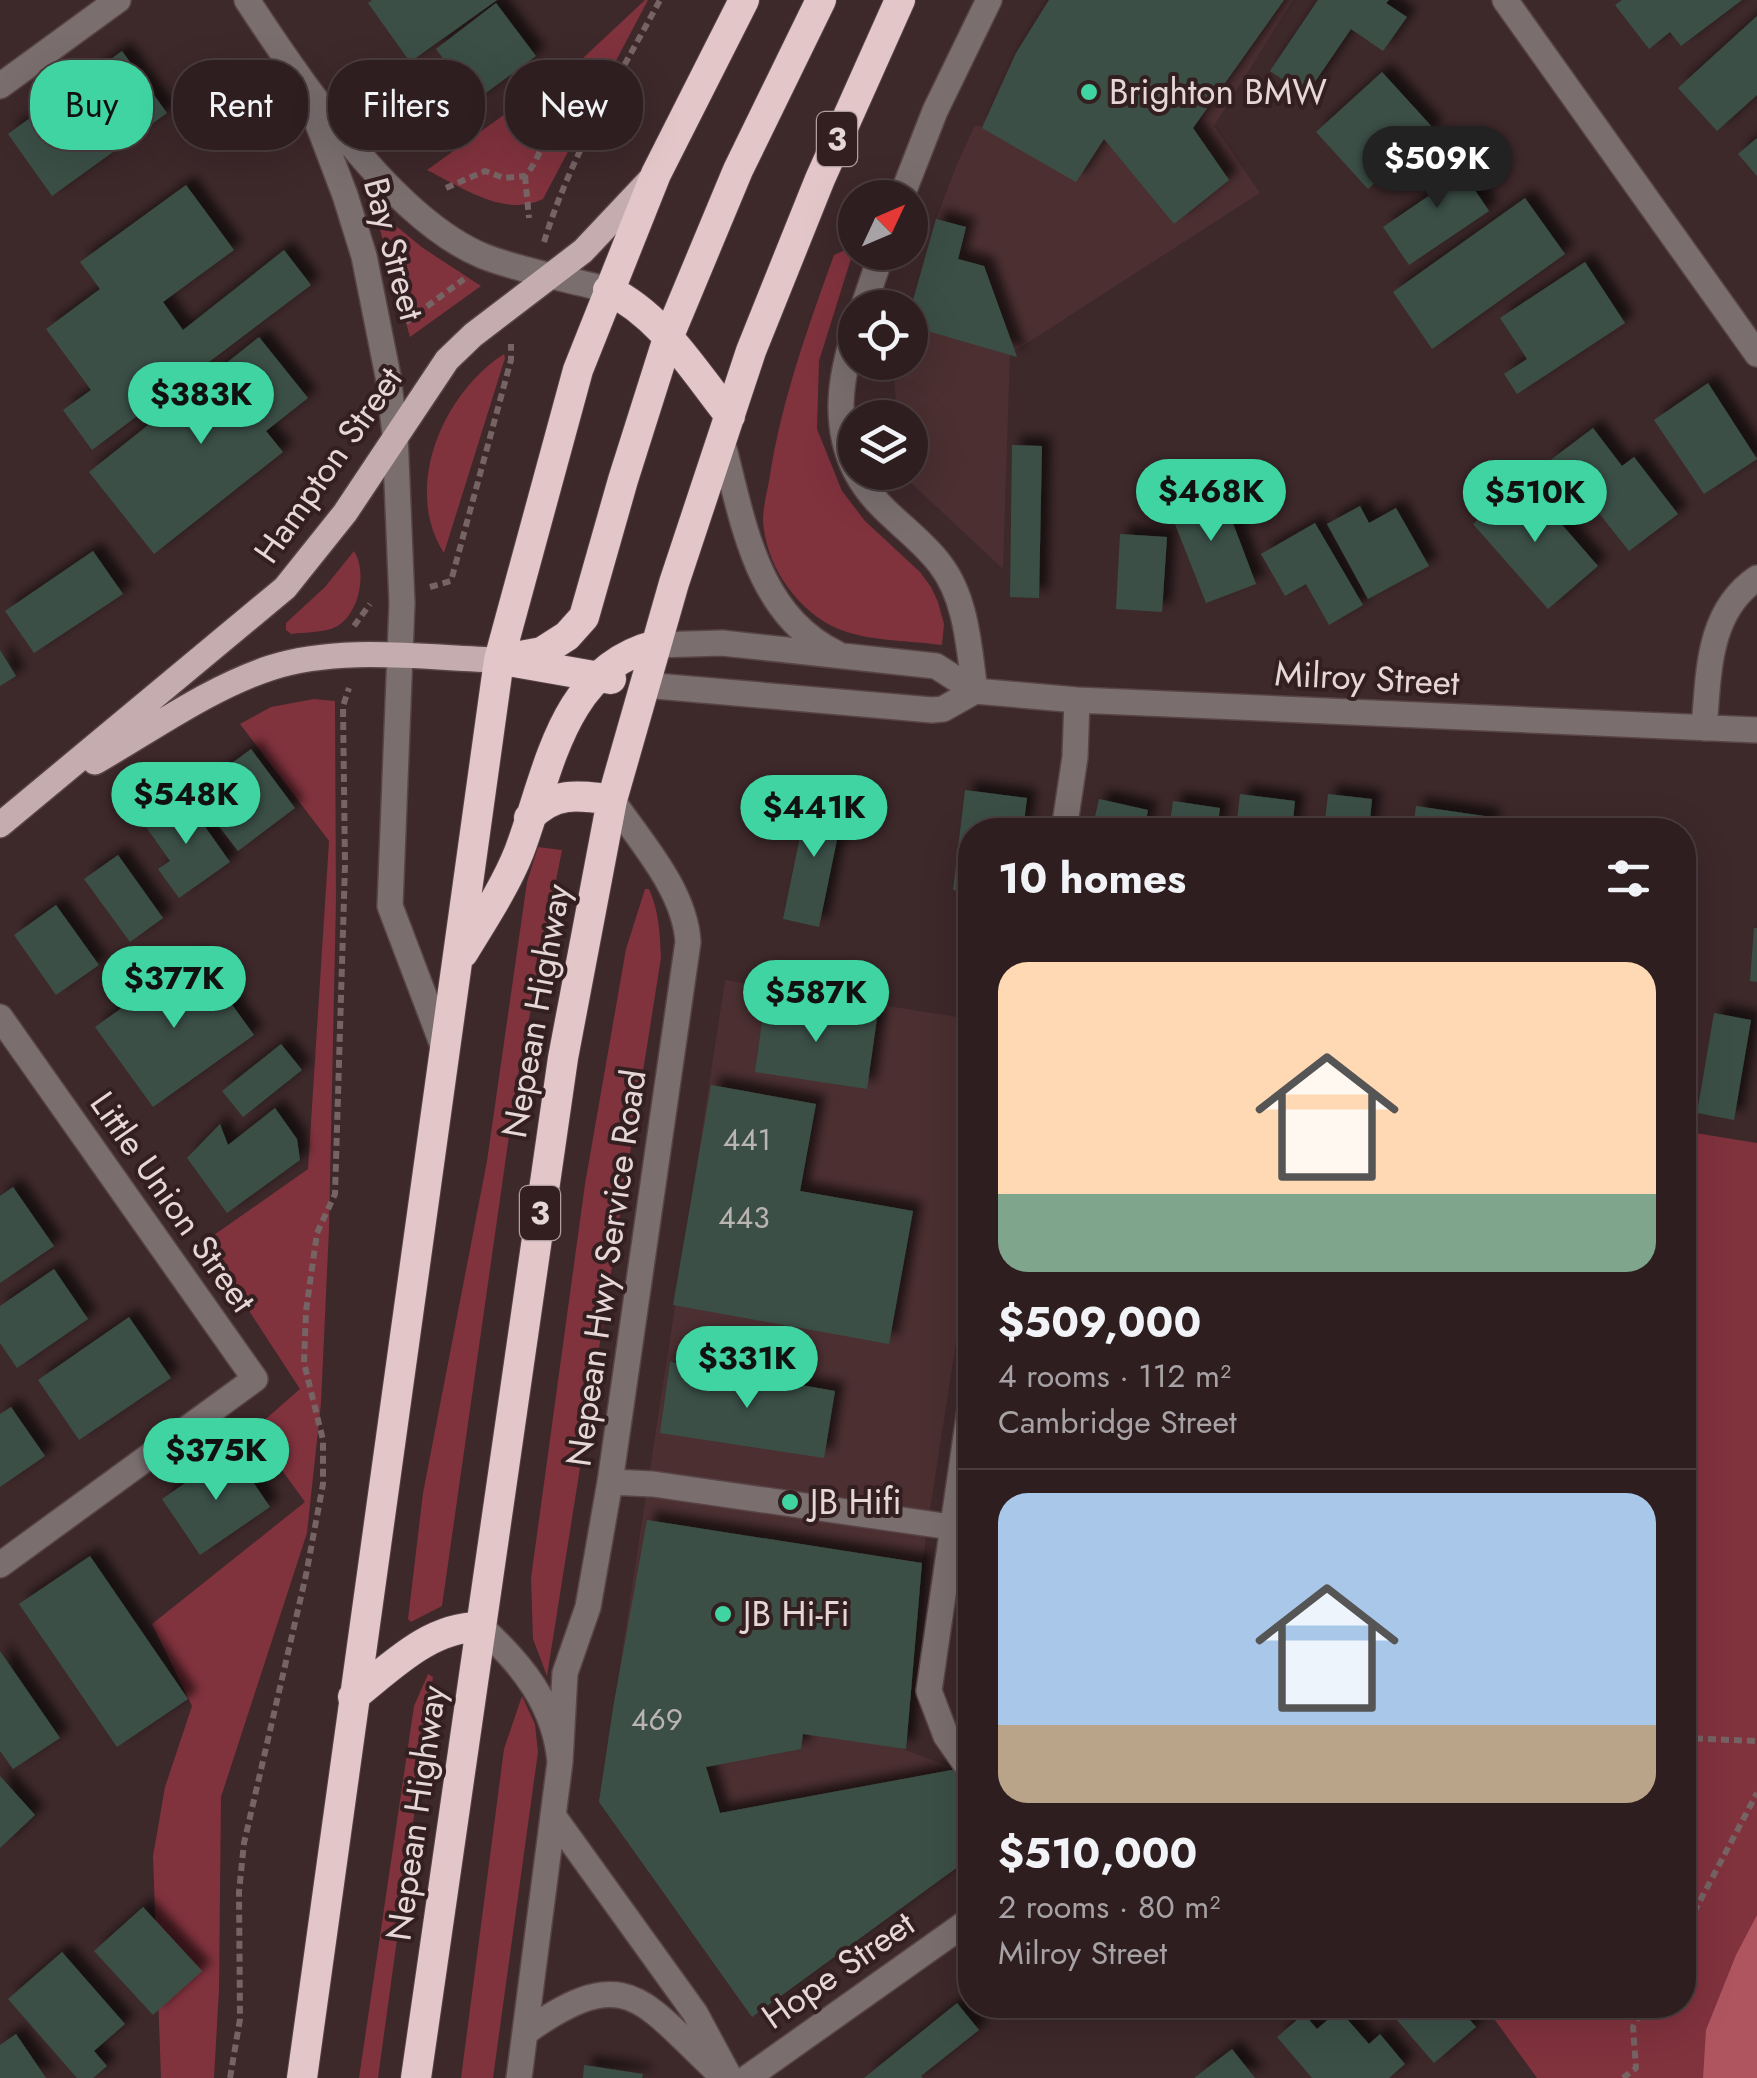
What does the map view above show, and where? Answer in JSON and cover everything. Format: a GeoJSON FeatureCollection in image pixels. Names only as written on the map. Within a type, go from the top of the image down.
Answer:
{"type":"FeatureCollection","features":[{"type":"Feature","properties":{"kind":"highway"},"geometry":{"type":"LineString","coordinates":[[302,2078],[499,660],[578,370],[656,174],[744,0]]}},
{"type":"Feature","properties":{"kind":"highway"},"geometry":{"type":"LineString","coordinates":[[499,660],[542,652],[567,636],[584,617],[622,480],[668,338],[738,170],[822,0]]}},
{"type":"Feature","properties":{"kind":"highway","name":"Nepean Highway"},"geometry":{"type":"LineString","coordinates":[[421,2068],[563,1058],[612,800],[656,645],[777,280],[900,0]]}},
{"type":"Feature","properties":{"kind":"highway"},"geometry":{"type":"LineString","coordinates":[[608,290],[639,308],[668,338],[726,428]]}},
{"type":"Feature","properties":{"kind":"highway"},"geometry":{"type":"LineString","coordinates":[[458,963],[510,872],[551,755],[570,717],[596,676],[624,656],[656,645]]}},
{"type":"Feature","properties":{"kind":"highway"},"geometry":{"type":"LineString","coordinates":[[499,660],[644,684]]}},
{"type":"Feature","properties":{"kind":"highway"},"geometry":{"type":"LineString","coordinates":[[529,818],[554,798],[567,795],[612,800]]}},
{"type":"Feature","properties":{"kind":"highway"},"geometry":{"type":"LineString","coordinates":[[353,1697],[441,1633],[481,1627]]}},
{"type":"Feature","properties":{"kind":"main road","name":"Hampton Street"},"geometry":{"type":"LineString","coordinates":[[0,825],[285,588],[345,513],[430,382],[456,351],[605,230],[656,174]]}},
{"type":"Feature","properties":{"kind":"main road","name":"Hampton Street"},"geometry":{"type":"LineString","coordinates":[[47,789],[268,668],[330,657],[499,660]]}},
{"type":"Feature","properties":{"kind":"street"},"geometry":{"type":"LineString","coordinates":[[0,86],[118,0]]}},
{"type":"Feature","properties":{"kind":"street","name":"Bay Street"},"geometry":{"type":"LineString","coordinates":[[248,0],[287,60]]}},
{"type":"Feature","properties":{"kind":"street"},"geometry":{"type":"LineString","coordinates":[[908,180],[935,111],[988,0]]}},
{"type":"Feature","properties":{"kind":"street"},"geometry":{"type":"LineString","coordinates":[[1505,0],[1757,354]]}},
{"type":"Feature","properties":{"kind":"street","name":"Bay Street"},"geometry":{"type":"LineString","coordinates":[[308,91],[409,204],[436,227],[482,256],[539,280],[608,290]]}},
{"type":"Feature","properties":{"kind":"street","name":"Bay Street"},"geometry":{"type":"LineString","coordinates":[[308,98],[350,212],[384,348],[395,434],[402,595],[390,906],[445,1051]]}},
{"type":"Feature","properties":{"kind":"street"},"geometry":{"type":"LineString","coordinates":[[726,428],[761,576],[799,626],[826,648],[844,656]]}},
{"type":"Feature","properties":{"kind":"street"},"geometry":{"type":"LineString","coordinates":[[868,490],[880,508],[923,545],[948,574],[964,622],[975,690]]}},
{"type":"Feature","properties":{"kind":"street"},"geometry":{"type":"LineString","coordinates":[[1704,728],[1718,627],[1734,597],[1757,578]]}},
{"type":"Feature","properties":{"kind":"street","name":"Milroy Street"},"geometry":{"type":"LineString","coordinates":[[656,645],[722,643],[936,666],[975,690],[1077,700],[1757,730]]}},
{"type":"Feature","properties":{"kind":"street","name":"Milroy Street"},"geometry":{"type":"LineString","coordinates":[[644,684],[828,704],[932,710],[948,706],[975,690]]}},
{"type":"Feature","properties":{"kind":"street"},"geometry":{"type":"LineString","coordinates":[[1066,818],[1076,757],[1077,700]]}},
{"type":"Feature","properties":{"kind":"street","name":"Nepean Hwy Service Road"},"geometry":{"type":"LineString","coordinates":[[554,1817],[565,1672],[588,1607],[610,1482],[688,942],[677,901],[612,800]]}},
{"type":"Feature","properties":{"kind":"street","name":"Little Union Street"},"geometry":{"type":"LineString","coordinates":[[0,1017],[255,1379],[0,1565]]}},
{"type":"Feature","properties":{"kind":"street"},"geometry":{"type":"LineString","coordinates":[[610,1482],[653,1484],[951,1528]]}},
{"type":"Feature","properties":{"kind":"street"},"geometry":{"type":"LineString","coordinates":[[958,1484],[928,1691],[946,1736],[958,1753]]}},
{"type":"Feature","properties":{"kind":"street"},"geometry":{"type":"LineString","coordinates":[[481,1627],[519,1664],[534,1686],[553,1725],[560,1762]]}},
{"type":"Feature","properties":{"kind":"street"},"geometry":{"type":"LineString","coordinates":[[519,2078],[554,1817]]}},
{"type":"Feature","properties":{"kind":"street"},"geometry":{"type":"LineString","coordinates":[[554,1817],[695,2013],[727,2078]]}},
{"type":"Feature","properties":{"kind":"street","name":"Hope Street"},"geometry":{"type":"LineString","coordinates":[[747,2078],[958,1929]]}},
{"type":"Feature","properties":{"kind":"street"},"geometry":{"type":"LineString","coordinates":[[526,2032],[568,2004],[617,1993],[648,2008],[727,2078]]}},
{"type":"Feature","properties":{"kind":"path"},"geometry":{"type":"LineString","coordinates":[[628,60],[660,0]]}},
{"type":"Feature","properties":{"kind":"path"},"geometry":{"type":"LineString","coordinates":[[529,218],[525,176],[540,150]]}},
{"type":"Feature","properties":{"kind":"path"},"geometry":{"type":"LineString","coordinates":[[352,629],[368,604],[451,581],[510,360],[509,349],[539,280],[552,214],[582,150]]}},
{"type":"Feature","properties":{"kind":"path"},"geometry":{"type":"LineString","coordinates":[[446,188],[485,171],[504,178],[525,176]]}},
{"type":"Feature","properties":{"kind":"path"},"geometry":{"type":"LineString","coordinates":[[384,348],[403,324],[469,276],[482,256]]}},
{"type":"Feature","properties":{"kind":"path"},"geometry":{"type":"LineString","coordinates":[[230,2078],[240,2019],[239,1892],[244,1842],[306,1576],[324,1469],[323,1440],[304,1363],[316,1232],[335,1194],[345,865],[344,700]]}},
{"type":"Feature","properties":{"kind":"path"},"geometry":{"type":"LineString","coordinates":[[1696,1739],[1757,1741]]}},
{"type":"Feature","properties":{"kind":"path"},"geometry":{"type":"LineString","coordinates":[[1696,1908],[1757,1793]]}},
{"type":"Feature","properties":{"kind":"path"},"geometry":{"type":"LineString","coordinates":[[1637,2078],[1633,2027],[1638,2018]]}},
{"type":"Feature","properties":{"kind":"path"},"geometry":{"type":"LineString","coordinates":[[1623,2078],[1636,2068]]}},
{"type":"Feature","properties":{"kind":"shaded area"},"geometry":{"type":"Polygon","coordinates":[[[648,0],[616,60],[580,60],[648,0]]]}},
{"type":"Feature","properties":{"kind":"shaded area"},"geometry":{"type":"Polygon","coordinates":[[[1049,0],[1293,0],[1214,126],[1260,193],[1010,354],[1003,569],[918,490],[928,490],[928,400],[896,400],[894,380],[928,380],[928,290],[916,290],[922,270],[928,270],[928,247],[957,164],[975,125],[982,127],[1016,53],[1049,0]]]}},
{"type":"Feature","properties":{"kind":"shaded area"},"geometry":{"type":"Polygon","coordinates":[[[505,114],[505,150],[569,150],[543,199],[528,204],[499,203],[427,170],[455,150],[485,150],[485,128],[505,114]]]}},
{"type":"Feature","properties":{"kind":"shaded area"},"geometry":{"type":"Polygon","coordinates":[[[374,208],[423,248],[481,286],[410,337],[374,208]]]}},
{"type":"Feature","properties":{"kind":"shaded area"},"geometry":{"type":"Polygon","coordinates":[[[838,253],[838,270],[847,270],[838,290],[819,361],[817,429],[838,490],[931,587],[944,624],[942,645],[870,637],[830,625],[793,594],[769,551],[763,520],[781,419],[834,255],[838,253]]]}},
{"type":"Feature","properties":{"kind":"shaded area"},"geometry":{"type":"Polygon","coordinates":[[[504,354],[444,553],[432,527],[427,500],[435,444],[463,392],[504,354]]]}},
{"type":"Feature","properties":{"kind":"shaded area"},"geometry":{"type":"Polygon","coordinates":[[[354,551],[361,580],[346,619],[323,631],[291,634],[286,630],[286,623],[325,587],[354,551]]]}},
{"type":"Feature","properties":{"kind":"shaded area"},"geometry":{"type":"Polygon","coordinates":[[[314,699],[335,701],[336,900],[329,1229],[321,1403],[307,1533],[221,1797],[214,2078],[161,2078],[153,1856],[165,1787],[192,1706],[152,1624],[305,1502],[253,1430],[300,1389],[204,1242],[308,1169],[329,841],[240,724],[271,707],[314,699]]]}},
{"type":"Feature","properties":{"kind":"shaded area"},"geometry":{"type":"Polygon","coordinates":[[[538,847],[562,850],[517,1080],[442,1606],[411,1622],[408,1619],[423,1493],[487,1161],[527,882],[538,847]]]}},
{"type":"Feature","properties":{"kind":"shaded area"},"geometry":{"type":"Polygon","coordinates":[[[645,889],[649,889],[657,914],[661,958],[547,1676],[533,1639],[531,1578],[585,1184],[626,949],[645,889]]]}},
{"type":"Feature","properties":{"kind":"shaded area"},"geometry":{"type":"Polygon","coordinates":[[[725,980],[958,1017],[958,1329],[897,1747],[958,1770],[958,1867],[752,2017],[599,1802],[725,980]]]}},
{"type":"Feature","properties":{"kind":"shaded area"},"geometry":{"type":"Polygon","coordinates":[[[1696,1133],[1757,1143],[1757,2078],[1537,2078],[1493,2018],[1696,2018],[1696,1133]]]}},
{"type":"Feature","properties":{"kind":"shaded area"},"geometry":{"type":"Polygon","coordinates":[[[428,1674],[433,1677],[378,2078],[359,2078],[414,1706],[428,1674]]]}},
{"type":"Feature","properties":{"kind":"shaded area"},"geometry":{"type":"Polygon","coordinates":[[[522,1696],[535,1724],[538,1752],[493,2078],[461,2078],[504,1749],[522,1696]]]}},
{"type":"Feature","properties":{"kind":"shaded area"},"geometry":{"type":"Polygon","coordinates":[[[1757,1915],[1757,2078],[1703,2078],[1706,2030],[1757,1915]]]}},
{"type":"Feature","properties":{"kind":"building"},"geometry":{"type":"Polygon","coordinates":[[[497,0],[413,60],[409,60],[368,3],[497,0]]]}},
{"type":"Feature","properties":{"kind":"building"},"geometry":{"type":"Polygon","coordinates":[[[1049,0],[1284,0],[1193,128],[1229,180],[1174,224],[1104,139],[1076,182],[982,128],[1016,53],[1049,0]]]}},
{"type":"Feature","properties":{"kind":"building"},"geometry":{"type":"Polygon","coordinates":[[[1318,0],[1389,0],[1386,3],[1407,17],[1383,51],[1351,29],[1306,95],[1270,71],[1318,0]]]}},
{"type":"Feature","properties":{"kind":"building"},"geometry":{"type":"Polygon","coordinates":[[[1622,0],[1742,0],[1681,46],[1670,32],[1649,49],[1615,5],[1622,0]]]}},
{"type":"Feature","properties":{"kind":"building"},"geometry":{"type":"Polygon","coordinates":[[[496,3],[536,56],[531,60],[505,60],[505,79],[485,94],[485,60],[444,60],[436,49],[496,3]]]}},
{"type":"Feature","properties":{"kind":"building"},"geometry":{"type":"Polygon","coordinates":[[[1757,16],[1757,95],[1717,131],[1678,88],[1757,16]]]}},
{"type":"Feature","properties":{"kind":"building"},"geometry":{"type":"Polygon","coordinates":[[[122,51],[129,60],[110,60],[122,51]]]}},
{"type":"Feature","properties":{"kind":"building"},"geometry":{"type":"Polygon","coordinates":[[[1382,72],[1434,129],[1368,189],[1316,132],[1382,72]]]}},
{"type":"Feature","properties":{"kind":"building"},"geometry":{"type":"Polygon","coordinates":[[[153,94],[167,113],[153,123],[153,94]]]}},
{"type":"Feature","properties":{"kind":"building"},"geometry":{"type":"Polygon","coordinates":[[[30,118],[30,150],[116,150],[52,196],[8,134],[30,118]]]}},
{"type":"Feature","properties":{"kind":"building"},"geometry":{"type":"Polygon","coordinates":[[[1757,138],[1757,176],[1738,154],[1757,138]]]}},
{"type":"Feature","properties":{"kind":"building"},"geometry":{"type":"Polygon","coordinates":[[[1450,153],[1489,211],[1409,265],[1383,227],[1430,195],[1416,176],[1450,153]]]}},
{"type":"Feature","properties":{"kind":"building"},"geometry":{"type":"Polygon","coordinates":[[[186,185],[234,250],[163,302],[183,330],[284,250],[311,285],[92,450],[63,410],[91,390],[46,329],[100,289],[80,262],[186,185]]]}},
{"type":"Feature","properties":{"kind":"building"},"geometry":{"type":"Polygon","coordinates":[[[1525,198],[1565,254],[1432,349],[1393,292],[1525,198]]]}},
{"type":"Feature","properties":{"kind":"building"},"geometry":{"type":"Polygon","coordinates":[[[936,219],[966,227],[958,259],[984,266],[1017,357],[928,331],[928,290],[916,290],[922,270],[928,270],[928,247],[936,219]]]}},
{"type":"Feature","properties":{"kind":"building"},"geometry":{"type":"Polygon","coordinates":[[[1585,262],[1625,323],[1517,394],[1504,374],[1527,359],[1500,318],[1585,262]]]}},
{"type":"Feature","properties":{"kind":"building"},"geometry":{"type":"Polygon","coordinates":[[[259,337],[308,398],[266,431],[283,452],[154,554],[89,472],[259,337]]]}},
{"type":"Feature","properties":{"kind":"building"},"geometry":{"type":"Polygon","coordinates":[[[1708,383],[1757,459],[1704,494],[1654,420],[1708,383]]]}},
{"type":"Feature","properties":{"kind":"building"},"geometry":{"type":"Polygon","coordinates":[[[1593,428],[1622,466],[1634,457],[1678,514],[1629,551],[1598,512],[1591,518],[1548,462],[1593,428]]]}},
{"type":"Feature","properties":{"kind":"building"},"geometry":{"type":"Polygon","coordinates":[[[1012,445],[1042,446],[1039,598],[1010,597],[1012,445]]]}},
{"type":"Feature","properties":{"kind":"building"},"geometry":{"type":"Polygon","coordinates":[[[1523,480],[1598,566],[1548,609],[1473,524],[1523,480]]]}},
{"type":"Feature","properties":{"kind":"building"},"geometry":{"type":"Polygon","coordinates":[[[1220,489],[1256,584],[1206,603],[1166,501],[1192,492],[1195,499],[1220,489]]]}},
{"type":"Feature","properties":{"kind":"building"},"geometry":{"type":"Polygon","coordinates":[[[1360,506],[1369,523],[1396,508],[1429,566],[1368,599],[1327,524],[1360,506]]]}},
{"type":"Feature","properties":{"kind":"building"},"geometry":{"type":"Polygon","coordinates":[[[1315,523],[1363,605],[1329,625],[1306,584],[1285,596],[1261,554],[1315,523]]]}},
{"type":"Feature","properties":{"kind":"building"},"geometry":{"type":"Polygon","coordinates":[[[1120,534],[1167,537],[1162,612],[1116,609],[1120,534]]]}},
{"type":"Feature","properties":{"kind":"building"},"geometry":{"type":"Polygon","coordinates":[[[93,551],[123,594],[34,653],[5,611],[93,551]]]}},
{"type":"Feature","properties":{"kind":"building"},"geometry":{"type":"Polygon","coordinates":[[[0,650],[16,676],[0,686],[0,650]]]}},
{"type":"Feature","properties":{"kind":"building"},"geometry":{"type":"Polygon","coordinates":[[[251,749],[295,808],[238,851],[193,792],[251,749]]]}},
{"type":"Feature","properties":{"kind":"building"},"geometry":{"type":"Polygon","coordinates":[[[965,790],[1027,798],[1024,818],[962,818],[965,790]]]}},
{"type":"Feature","properties":{"kind":"building"},"geometry":{"type":"Polygon","coordinates":[[[809,793],[845,801],[819,927],[783,919],[809,793]]]}},
{"type":"Feature","properties":{"kind":"building"},"geometry":{"type":"Polygon","coordinates":[[[1240,794],[1295,801],[1293,818],[1237,818],[1240,794]]]}},
{"type":"Feature","properties":{"kind":"building"},"geometry":{"type":"Polygon","coordinates":[[[1328,794],[1372,799],[1370,818],[1325,818],[1328,794]]]}},
{"type":"Feature","properties":{"kind":"building"},"geometry":{"type":"Polygon","coordinates":[[[184,797],[230,862],[179,898],[158,869],[170,861],[144,824],[184,797]]]}},
{"type":"Feature","properties":{"kind":"building"},"geometry":{"type":"Polygon","coordinates":[[[1099,799],[1148,810],[1146,818],[1095,818],[1099,799]]]}},
{"type":"Feature","properties":{"kind":"building"},"geometry":{"type":"Polygon","coordinates":[[[1173,801],[1220,808],[1219,818],[1171,818],[1173,801]]]}},
{"type":"Feature","properties":{"kind":"building"},"geometry":{"type":"Polygon","coordinates":[[[1416,806],[1491,817],[1491,818],[1414,818],[1416,806]]]}},
{"type":"Feature","properties":{"kind":"building"},"geometry":{"type":"Polygon","coordinates":[[[958,848],[958,891],[953,890],[958,848]]]}},
{"type":"Feature","properties":{"kind":"building"},"geometry":{"type":"Polygon","coordinates":[[[118,855],[163,918],[130,942],[84,879],[118,855]]]}},
{"type":"Feature","properties":{"kind":"building"},"geometry":{"type":"Polygon","coordinates":[[[56,905],[99,965],[56,995],[14,935],[56,905]]]}},
{"type":"Feature","properties":{"kind":"building"},"geometry":{"type":"Polygon","coordinates":[[[1757,928],[1757,982],[1750,981],[1757,928]]]}},
{"type":"Feature","properties":{"kind":"building"},"geometry":{"type":"Polygon","coordinates":[[[196,955],[254,1035],[153,1107],[95,1027],[196,955]]]}},
{"type":"Feature","properties":{"kind":"building"},"geometry":{"type":"Polygon","coordinates":[[[765,1001],[877,1018],[867,1089],[755,1072],[765,1001]]]}},
{"type":"Feature","properties":{"kind":"building"},"geometry":{"type":"Polygon","coordinates":[[[1714,1013],[1751,1020],[1734,1120],[1697,1113],[1714,1013]]]}},
{"type":"Feature","properties":{"kind":"building"},"geometry":{"type":"Polygon","coordinates":[[[281,1044],[302,1070],[243,1117],[222,1091],[281,1044]]]}},
{"type":"Feature","properties":{"kind":"building"},"geometry":{"type":"Polygon","coordinates":[[[711,1085],[816,1104],[800,1191],[913,1211],[889,1344],[673,1305],[711,1085]]]}},
{"type":"Feature","properties":{"kind":"building"},"geometry":{"type":"Polygon","coordinates":[[[275,1108],[297,1139],[300,1160],[227,1213],[187,1158],[220,1124],[228,1145],[275,1108]]]}},
{"type":"Feature","properties":{"kind":"building"},"geometry":{"type":"Polygon","coordinates":[[[13,1187],[54,1246],[0,1283],[0,1196],[13,1187]]]}},
{"type":"Feature","properties":{"kind":"building"},"geometry":{"type":"Polygon","coordinates":[[[54,1269],[88,1319],[17,1368],[0,1343],[0,1306],[54,1269]]]}},
{"type":"Feature","properties":{"kind":"building"},"geometry":{"type":"Polygon","coordinates":[[[129,1317],[171,1378],[79,1440],[38,1380],[129,1317]]]}},
{"type":"Feature","properties":{"kind":"building"},"geometry":{"type":"Polygon","coordinates":[[[670,1362],[835,1391],[824,1458],[660,1433],[670,1362]]]}},
{"type":"Feature","properties":{"kind":"building"},"geometry":{"type":"Polygon","coordinates":[[[11,1407],[45,1456],[0,1487],[0,1414],[11,1407]]]}},
{"type":"Feature","properties":{"kind":"building"},"geometry":{"type":"Polygon","coordinates":[[[232,1451],[270,1507],[200,1555],[162,1499],[232,1451]]]}},
{"type":"Feature","properties":{"kind":"building"},"geometry":{"type":"Polygon","coordinates":[[[647,1520],[922,1563],[906,1749],[803,1734],[801,1749],[706,1767],[720,1813],[957,1769],[958,1867],[752,2017],[599,1802],[647,1520]]]}},
{"type":"Feature","properties":{"kind":"building"},"geometry":{"type":"Polygon","coordinates":[[[90,1556],[188,1699],[117,1747],[19,1604],[90,1556]]]}},
{"type":"Feature","properties":{"kind":"building"},"geometry":{"type":"Polygon","coordinates":[[[0,1651],[60,1738],[13,1769],[0,1751],[0,1651]]]}},
{"type":"Feature","properties":{"kind":"building"},"geometry":{"type":"Polygon","coordinates":[[[0,1776],[35,1815],[0,1848],[0,1776]]]}},
{"type":"Feature","properties":{"kind":"building"},"geometry":{"type":"Polygon","coordinates":[[[143,1907],[202,1971],[153,2015],[94,1951],[143,1907]]]}},
{"type":"Feature","properties":{"kind":"building"},"geometry":{"type":"Polygon","coordinates":[[[62,1952],[125,2024],[94,2051],[107,2066],[93,2078],[77,2078],[8,1999],[62,1952]]]}},
{"type":"Feature","properties":{"kind":"building"},"geometry":{"type":"Polygon","coordinates":[[[957,2003],[958,2018],[969,2018],[979,2030],[923,2078],[864,2078],[957,2003]]]}},
{"type":"Feature","properties":{"kind":"building"},"geometry":{"type":"Polygon","coordinates":[[[1299,2018],[1307,2018],[1317,2029],[1330,2018],[1346,2018],[1369,2044],[1380,2034],[1405,2064],[1389,2078],[1312,2078],[1277,2037],[1299,2018]]]}},
{"type":"Feature","properties":{"kind":"building"},"geometry":{"type":"Polygon","coordinates":[[[1395,2018],[1468,2018],[1476,2027],[1434,2063],[1395,2018]]]}},
{"type":"Feature","properties":{"kind":"building"},"geometry":{"type":"Polygon","coordinates":[[[16,2034],[46,2078],[0,2078],[0,2045],[16,2034]]]}},
{"type":"Feature","properties":{"kind":"building"},"geometry":{"type":"Polygon","coordinates":[[[1232,2049],[1255,2078],[1194,2078],[1232,2049]]]}},
{"type":"Feature","properties":{"kind":"building"},"geometry":{"type":"Polygon","coordinates":[[[584,2065],[643,2074],[642,2078],[583,2078],[584,2065]]]}},
{"type":"Feature","properties":{"kind":"place","name":"Brighton BMW"},"geometry":{"type":"Point","coordinates":[1089,92]}},
{"type":"Feature","properties":{"kind":"place","name":"JB Hifi"},"geometry":{"type":"Point","coordinates":[790,1502]}},
{"type":"Feature","properties":{"kind":"place","name":"JB Hi-Fi"},"geometry":{"type":"Point","coordinates":[723,1614]}}]}
